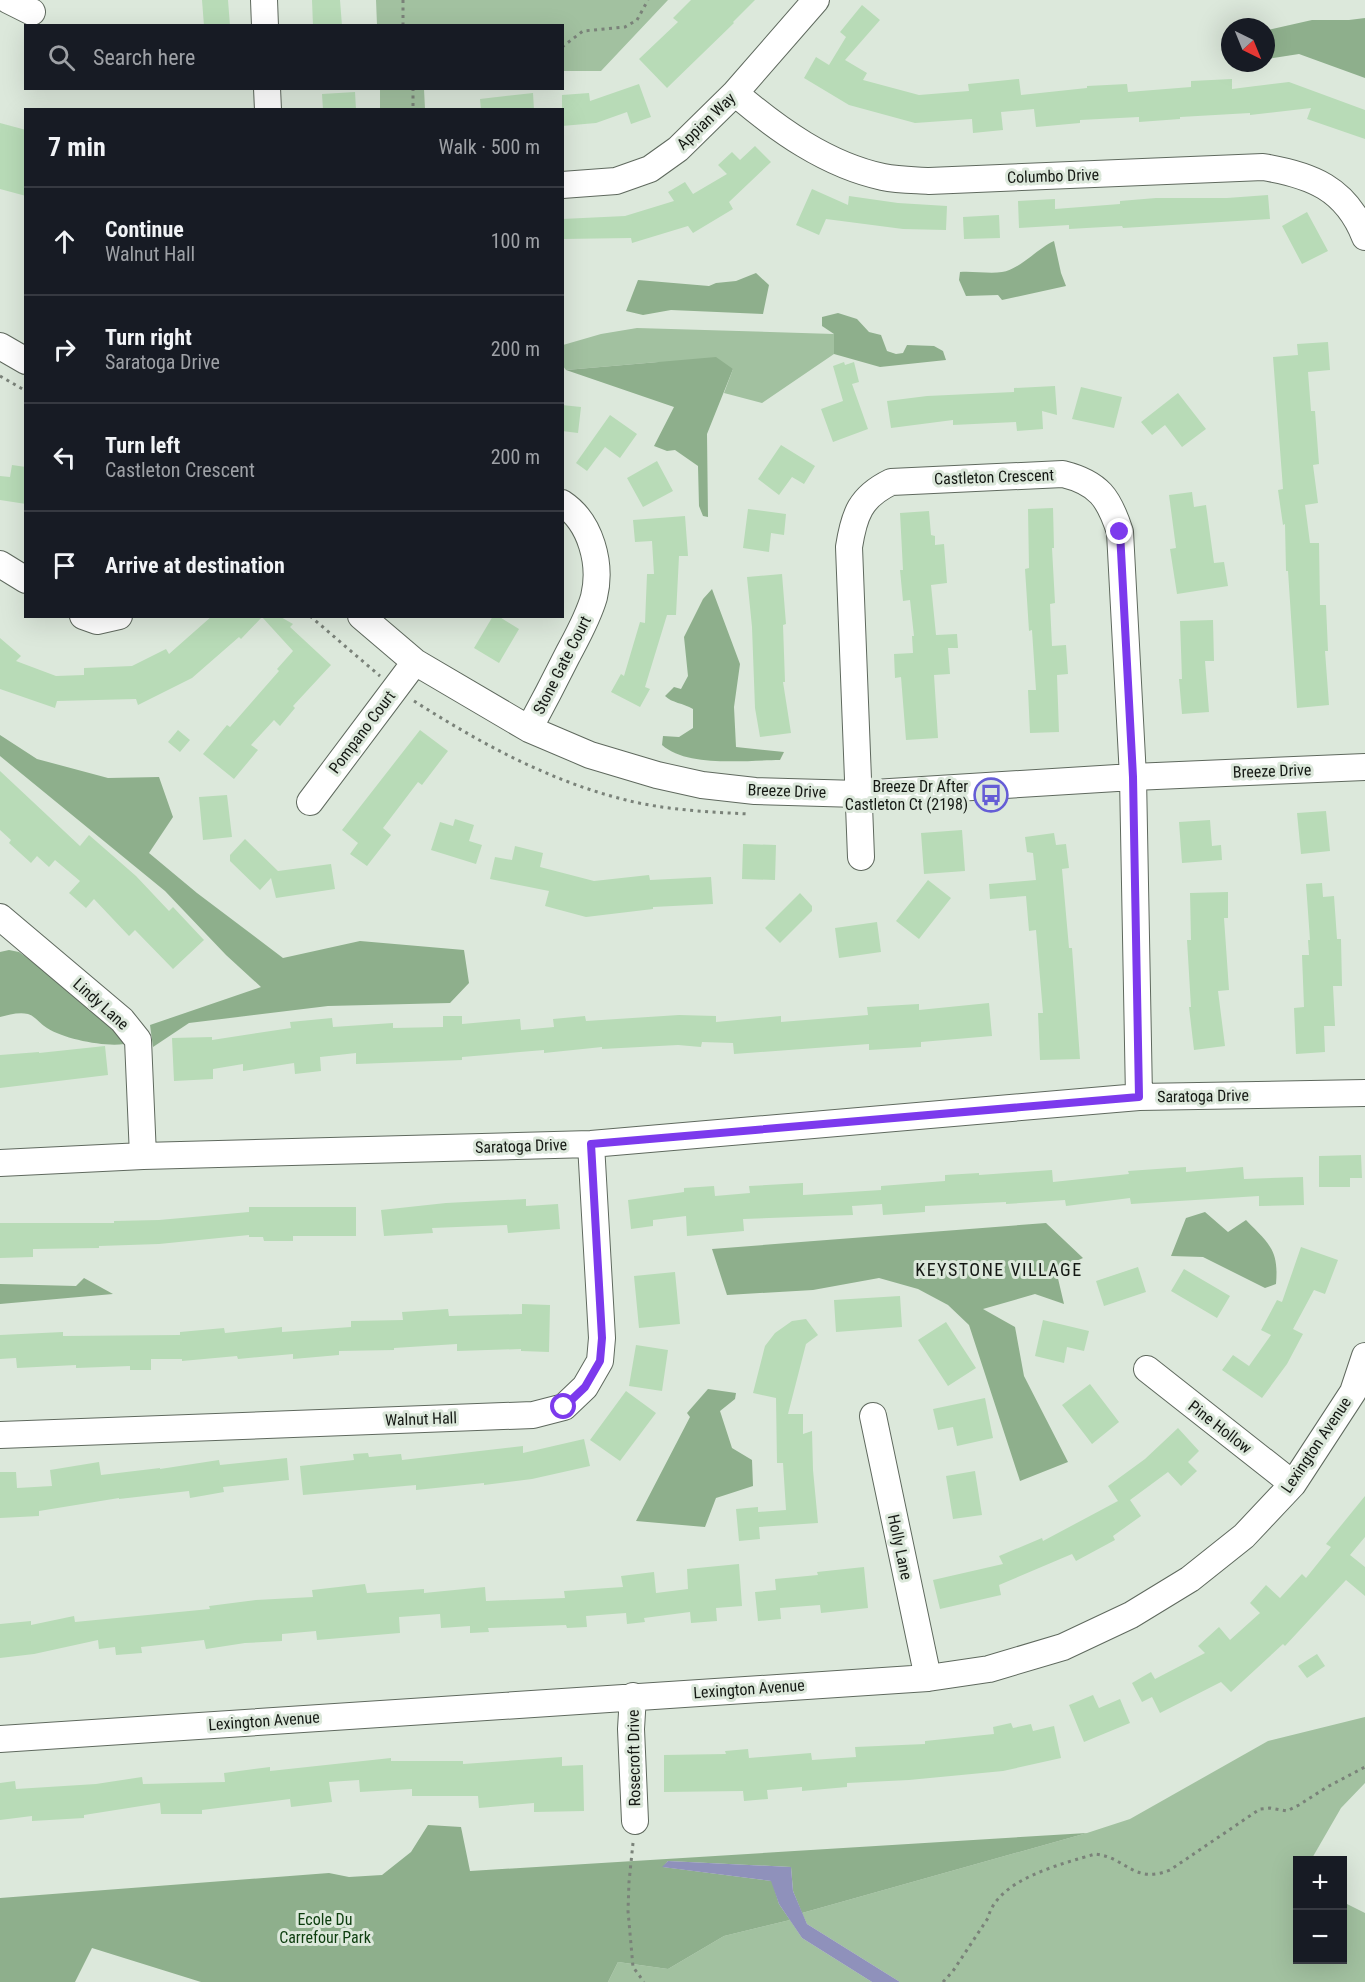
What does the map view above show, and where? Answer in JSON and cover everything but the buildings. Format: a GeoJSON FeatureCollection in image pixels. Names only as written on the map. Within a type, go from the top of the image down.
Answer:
{"type":"FeatureCollection","features":[{"type":"Feature","properties":{"kind":"street"},"geometry":{"type":"LineString","coordinates":[[8,0],[32,12]]}},
{"type":"Feature","properties":{"kind":"street"},"geometry":{"type":"LineString","coordinates":[[264,0],[265,24]]}},
{"type":"Feature","properties":{"kind":"street","name":"Appian Way"},"geometry":{"type":"LineString","coordinates":[[564,185],[616,181],[650,169],[678,148],[735,93],[816,0]]}},
{"type":"Feature","properties":{"kind":"street"},"geometry":{"type":"LineString","coordinates":[[267,90],[268,108]]}},
{"type":"Feature","properties":{"kind":"street","name":"Columbo Drive"},"geometry":{"type":"LineString","coordinates":[[735,93],[790,136],[831,160],[883,177],[929,181],[1263,167],[1295,172],[1326,187],[1354,214],[1365,237]]}},
{"type":"Feature","properties":{"kind":"street"},"geometry":{"type":"LineString","coordinates":[[0,346],[24,359]]}},
{"type":"Feature","properties":{"kind":"street","name":"Castleton Crescent"},"geometry":{"type":"LineString","coordinates":[[861,857],[849,547],[852,525],[861,505],[875,490],[891,482],[1063,474],[1083,479],[1103,495],[1113,512],[1120,532],[1133,777],[1139,1097]]}},
{"type":"Feature","properties":{"kind":"street","name":"Stone Gate Court"},"geometry":{"type":"LineString","coordinates":[[529,729],[587,618],[594,595],[596,571],[587,528],[573,510],[564,504]]}},
{"type":"Feature","properties":{"kind":"street"},"geometry":{"type":"LineString","coordinates":[[0,564],[24,579]]}},
{"type":"Feature","properties":{"kind":"street"},"geometry":{"type":"LineString","coordinates":[[89,618],[97,621],[110,618]]}},
{"type":"Feature","properties":{"kind":"street","name":"Breeze Drive"},"geometry":{"type":"LineString","coordinates":[[363,618],[415,662],[529,729],[590,755],[657,776],[702,785],[755,791],[858,794],[1133,777],[1365,767]]}},
{"type":"Feature","properties":{"kind":"street","name":"Pompano Court"},"geometry":{"type":"LineString","coordinates":[[310,802],[415,662]]}},
{"type":"Feature","properties":{"kind":"street","name":"Lindy Lane"},"geometry":{"type":"LineString","coordinates":[[0,917],[122,1020],[138,1040],[143,1156]]}},
{"type":"Feature","properties":{"kind":"street","name":"Saratoga Drive"},"geometry":{"type":"LineString","coordinates":[[0,1162],[591,1144],[1139,1097],[1365,1093]]}},
{"type":"Feature","properties":{"kind":"street","name":"Walnut Hall"},"geometry":{"type":"LineString","coordinates":[[0,1435],[524,1415],[564,1407],[585,1387],[600,1361],[602,1338],[591,1144]]}},
{"type":"Feature","properties":{"kind":"street","name":"Lexington Avenue"},"geometry":{"type":"LineString","coordinates":[[0,1738],[928,1678],[989,1669],[1063,1647],[1131,1615],[1190,1579],[1235,1543],[1293,1484],[1353,1392],[1365,1356]]}},
{"type":"Feature","properties":{"kind":"street","name":"Pine Hollow"},"geometry":{"type":"LineString","coordinates":[[1147,1369],[1293,1484]]}},
{"type":"Feature","properties":{"kind":"street","name":"Holly Lane"},"geometry":{"type":"LineString","coordinates":[[873,1416],[928,1678]]}},
{"type":"Feature","properties":{"kind":"street","name":"Rosecroft Drive"},"geometry":{"type":"LineString","coordinates":[[633,1696],[631,1729],[635,1821]]}},
{"type":"Feature","properties":{"kind":"path"},"geometry":{"type":"LineString","coordinates":[[402,0],[403,24]]}},
{"type":"Feature","properties":{"kind":"path"},"geometry":{"type":"LineString","coordinates":[[564,45],[583,31],[625,27],[637,20],[648,0]]}},
{"type":"Feature","properties":{"kind":"path"},"geometry":{"type":"LineString","coordinates":[[413,90],[414,108]]}},
{"type":"Feature","properties":{"kind":"path"},"geometry":{"type":"LineString","coordinates":[[0,376],[24,390]]}},
{"type":"Feature","properties":{"kind":"path"},"geometry":{"type":"LineString","coordinates":[[943,1982],[988,1918],[990,1909],[997,1900],[1030,1874],[1095,1854],[1106,1855],[1139,1873],[1159,1875],[1170,1870],[1260,1809],[1287,1811],[1365,1767]]}},
{"type":"Feature","properties":{"kind":"path"},"geometry":{"type":"LineString","coordinates":[[635,1821],[628,1911],[633,1967],[644,1982]]}},
{"type":"Feature","properties":{"kind":"green space"},"geometry":{"type":"Polygon","coordinates":[[[376,0],[668,0],[601,71],[564,71],[564,24],[377,24],[376,0]]]}},
{"type":"Feature","properties":{"kind":"green space"},"geometry":{"type":"Polygon","coordinates":[[[1365,18],[1365,78],[1299,54],[1275,58],[1275,28],[1312,20],[1365,18]]]}},
{"type":"Feature","properties":{"kind":"green space"},"geometry":{"type":"Polygon","coordinates":[[[380,90],[424,90],[425,108],[380,108],[380,90]]]}},
{"type":"Feature","properties":{"kind":"green space"},"geometry":{"type":"Polygon","coordinates":[[[1054,241],[1066,286],[1002,300],[998,295],[966,296],[959,280],[960,272],[1002,272],[1022,263],[1054,241]]]}},
{"type":"Feature","properties":{"kind":"green space"},"geometry":{"type":"Polygon","coordinates":[[[756,273],[769,285],[763,314],[671,310],[643,315],[626,311],[638,280],[709,286],[736,281],[756,273]]]}},
{"type":"Feature","properties":{"kind":"green space"},"geometry":{"type":"Polygon","coordinates":[[[838,313],[857,319],[869,332],[881,335],[887,351],[896,354],[903,353],[907,345],[934,346],[943,351],[946,360],[880,367],[834,354],[834,334],[822,326],[822,317],[838,313]]]}},
{"type":"Feature","properties":{"kind":"green space"},"geometry":{"type":"Polygon","coordinates":[[[637,328],[834,334],[834,354],[762,403],[724,393],[733,369],[658,362],[566,370],[564,345],[601,334],[637,328]]]}},
{"type":"Feature","properties":{"kind":"green space"},"geometry":{"type":"Polygon","coordinates":[[[716,357],[733,369],[707,434],[708,517],[703,516],[699,506],[698,466],[675,450],[667,451],[654,446],[674,407],[566,370],[716,357]]]}},
{"type":"Feature","properties":{"kind":"green space"},"geometry":{"type":"Polygon","coordinates":[[[712,589],[740,664],[734,707],[736,747],[784,752],[780,760],[702,760],[673,752],[662,745],[663,736],[679,737],[693,728],[693,709],[665,696],[674,687],[681,689],[688,676],[684,637],[703,599],[712,589]]]}},
{"type":"Feature","properties":{"kind":"green space"},"geometry":{"type":"Polygon","coordinates":[[[0,735],[37,759],[108,778],[159,777],[173,817],[149,853],[197,893],[283,958],[360,941],[464,950],[469,983],[450,1003],[328,1006],[189,1023],[153,1047],[150,1025],[261,987],[226,955],[165,891],[0,756],[0,735]]]}},
{"type":"Feature","properties":{"kind":"green space"},"geometry":{"type":"Polygon","coordinates":[[[9,950],[19,952],[47,972],[70,994],[116,1028],[124,1044],[95,1043],[63,1036],[28,1014],[0,1017],[0,952],[9,950]]]}},
{"type":"Feature","properties":{"kind":"green space"},"geometry":{"type":"Polygon","coordinates":[[[1205,1212],[1228,1232],[1246,1220],[1261,1235],[1274,1255],[1277,1272],[1276,1284],[1265,1288],[1203,1257],[1171,1256],[1186,1218],[1205,1212]]]}},
{"type":"Feature","properties":{"kind":"green space"},"geometry":{"type":"Polygon","coordinates":[[[1046,1223],[1083,1258],[1056,1270],[1064,1304],[1035,1294],[983,1309],[1015,1327],[1024,1376],[1068,1462],[1020,1481],[969,1325],[948,1305],[918,1289],[879,1278],[813,1290],[727,1295],[712,1249],[1046,1223]]]}},
{"type":"Feature","properties":{"kind":"green space"},"geometry":{"type":"Polygon","coordinates":[[[84,1278],[113,1294],[0,1304],[0,1284],[76,1286],[84,1278]]]}},
{"type":"Feature","properties":{"kind":"green space"},"geometry":{"type":"Polygon","coordinates":[[[708,1389],[736,1393],[735,1399],[720,1411],[732,1448],[752,1460],[753,1486],[716,1498],[705,1527],[636,1521],[690,1417],[687,1413],[708,1389]]]}},
{"type":"Feature","properties":{"kind":"green space"},"geometry":{"type":"Polygon","coordinates":[[[1365,1717],[1365,1783],[1341,1808],[1313,1856],[1293,1856],[1293,1964],[1347,1964],[1347,1904],[1365,1913],[1365,1982],[900,1982],[807,1924],[802,1913],[1130,1819],[1268,1741],[1365,1717]]]}},
{"type":"Feature","properties":{"kind":"green space","name":"Ecole Du Carrefour Park"},"geometry":{"type":"Polygon","coordinates":[[[428,1825],[461,1827],[470,1871],[1087,1833],[802,1913],[793,1891],[791,1867],[668,1861],[663,1867],[772,1881],[779,1904],[790,1920],[724,1936],[668,1969],[618,1962],[608,1982],[201,1982],[92,1948],[75,1982],[0,1982],[0,1898],[329,1873],[349,1877],[382,1875],[411,1852],[428,1825]]]}},
{"type":"Feature","properties":{"kind":"green space"},"geometry":{"type":"Polygon","coordinates":[[[790,1920],[802,1938],[872,1982],[608,1982],[618,1962],[668,1969],[724,1936],[790,1920]]]}},
{"type":"Feature","properties":{"kind":"water"},"geometry":{"type":"Polygon","coordinates":[[[668,1861],[791,1867],[793,1891],[807,1924],[900,1982],[872,1982],[802,1938],[779,1904],[771,1881],[662,1867],[668,1861]]]}},
{"type":"Feature","properties":{"kind":"place","name":"Breeze Dr After Castleton Ct (2198)"},"geometry":{"type":"Point","coordinates":[991,795]}},
{"type":"Feature","properties":{"kind":"district","name":"KEYSTONE VILLAGE"},"geometry":{"type":"Point","coordinates":[999,1269]}},
{"type":"Feature","properties":{"kind":"route"},"geometry":{"type":"LineString","coordinates":[[564,1407],[585,1387],[600,1361],[602,1338],[591,1144],[1139,1097],[1133,777],[1120,532]]}}]}
